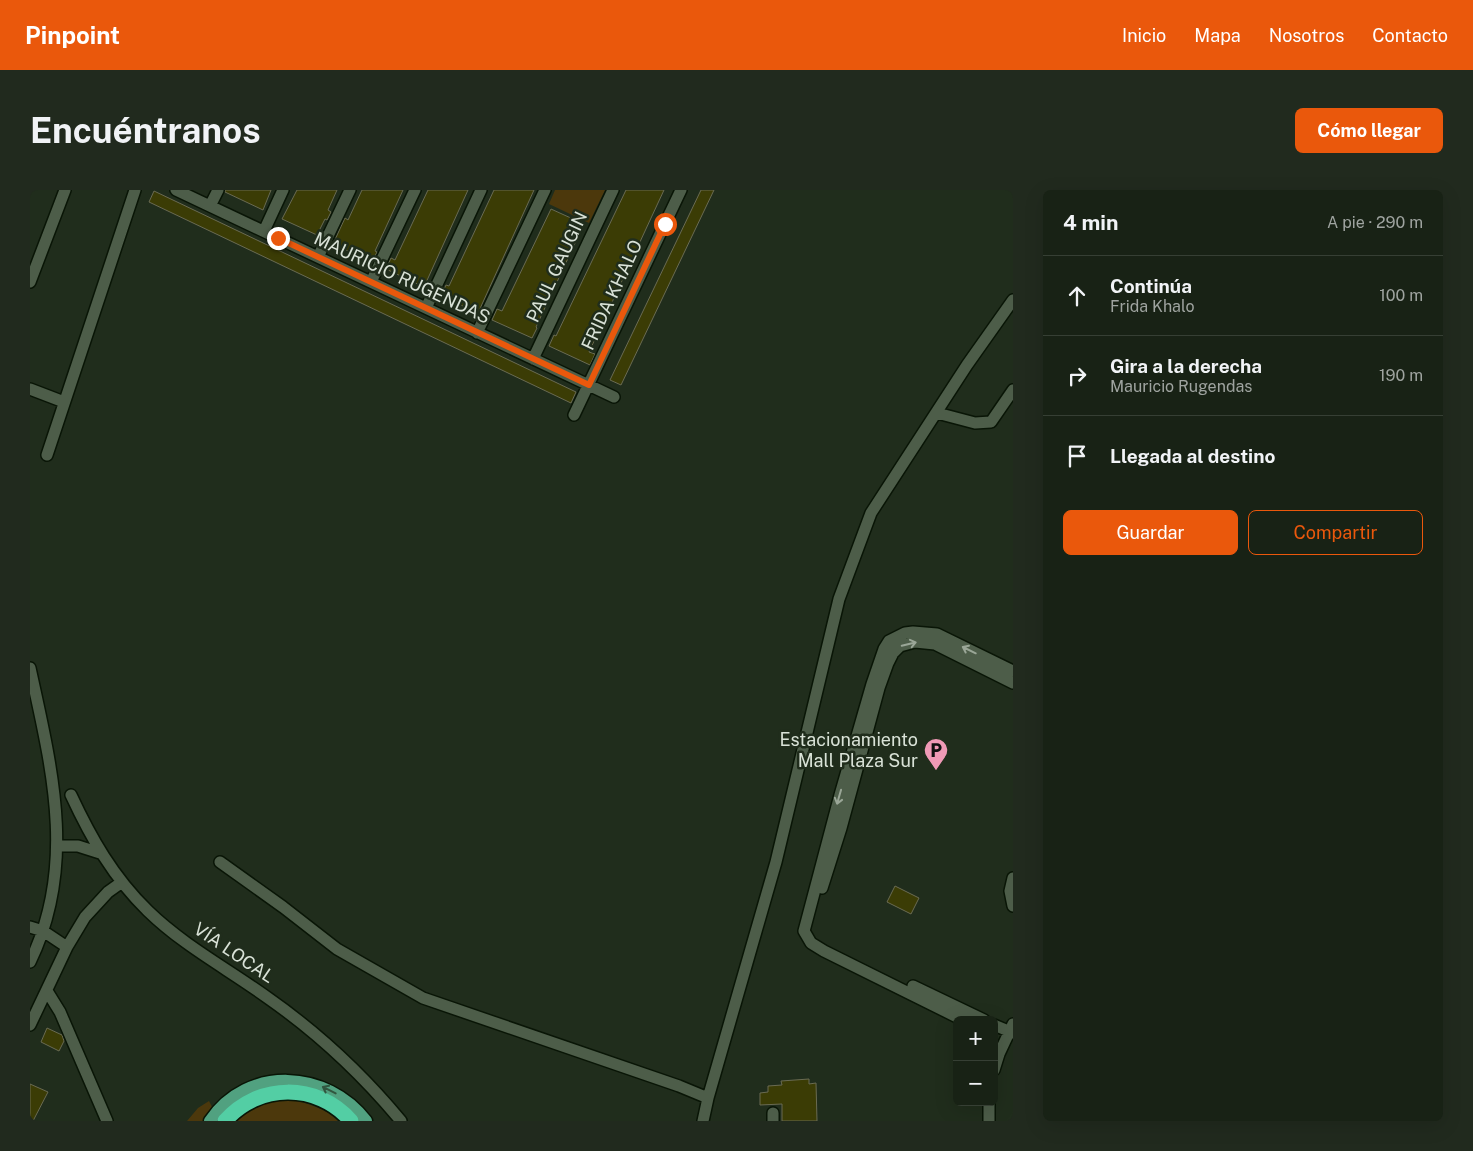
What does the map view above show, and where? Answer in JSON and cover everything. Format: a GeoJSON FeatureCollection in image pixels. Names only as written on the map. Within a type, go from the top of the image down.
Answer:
{"type":"FeatureCollection","features":[{"type":"Feature","properties":{"kind":"highway"},"geometry":{"type":"LineString","coordinates":[[225,1121],[234,1111],[252,1099],[262,1095],[283,1092],[304,1093],[323,1100],[341,1111],[351,1121]]}},
{"type":"Feature","properties":{"kind":"main road"},"geometry":{"type":"LineString","coordinates":[[210,1121],[228,1102],[245,1090],[266,1083],[288,1080],[310,1083],[331,1091],[348,1103],[366,1121]]}},
{"type":"Feature","properties":{"kind":"street"},"geometry":{"type":"LineString","coordinates":[[30,282],[65,190]]}},
{"type":"Feature","properties":{"kind":"street"},"geometry":{"type":"LineString","coordinates":[[46,455],[135,190]]}},
{"type":"Feature","properties":{"kind":"street","name":"MAURICIO RUGENDAS"},"geometry":{"type":"LineString","coordinates":[[176,190],[614,397]]}},
{"type":"Feature","properties":{"kind":"street"},"geometry":{"type":"LineString","coordinates":[[210,206],[218,190]]}},
{"type":"Feature","properties":{"kind":"street"},"geometry":{"type":"LineString","coordinates":[[264,232],[283,190]]}},
{"type":"Feature","properties":{"kind":"street"},"geometry":{"type":"LineString","coordinates":[[318,257],[350,190]]}},
{"type":"Feature","properties":{"kind":"street"},"geometry":{"type":"LineString","coordinates":[[371,282],[415,190]]}},
{"type":"Feature","properties":{"kind":"street"},"geometry":{"type":"LineString","coordinates":[[426,308],[481,190]]}},
{"type":"Feature","properties":{"kind":"street"},"geometry":{"type":"LineString","coordinates":[[478,333],[545,190]]}},
{"type":"Feature","properties":{"kind":"street","name":"PAUL GAUGIN"},"geometry":{"type":"LineString","coordinates":[[534,359],[613,190]]}},
{"type":"Feature","properties":{"kind":"street","name":"FRIDA KHALO"},"geometry":{"type":"LineString","coordinates":[[574,415],[681,190]]}},
{"type":"Feature","properties":{"kind":"street"},"geometry":{"type":"LineString","coordinates":[[703,1121],[776,862],[839,598],[872,513],[967,365],[1013,300]]}},
{"type":"Feature","properties":{"kind":"street"},"geometry":{"type":"LineString","coordinates":[[30,389],[64,402]]}},
{"type":"Feature","properties":{"kind":"street"},"geometry":{"type":"LineString","coordinates":[[937,413],[975,424],[991,422],[1013,390]]}},
{"type":"Feature","properties":{"kind":"street"},"geometry":{"type":"LineString","coordinates":[[955,1016],[824,951],[811,943],[804,931],[872,684],[884,649],[889,641],[905,633],[937,634],[1013,671]]}},
{"type":"Feature","properties":{"kind":"street"},"geometry":{"type":"LineString","coordinates":[[976,1016],[825,945],[815,937],[811,928],[841,828],[879,688],[893,653],[900,646],[908,644],[920,642],[935,644],[1013,683]]}},
{"type":"Feature","properties":{"kind":"street"},"geometry":{"type":"LineString","coordinates":[[30,668],[53,781],[58,846],[53,892],[43,931],[30,962]]}},
{"type":"Feature","properties":{"kind":"street","name":"VÍA LOCAL"},"geometry":{"type":"LineString","coordinates":[[70,795],[100,852],[122,882],[147,910],[178,938],[267,997],[319,1036],[361,1076],[401,1121]]}},
{"type":"Feature","properties":{"kind":"street"},"geometry":{"type":"LineString","coordinates":[[58,846],[78,846],[100,852]]}},
{"type":"Feature","properties":{"kind":"street"},"geometry":{"type":"LineString","coordinates":[[220,862],[337,949],[423,998],[679,1086],[708,1098]]}},
{"type":"Feature","properties":{"kind":"street"},"geometry":{"type":"LineString","coordinates":[[1013,878],[1010,891],[1013,906]]}},
{"type":"Feature","properties":{"kind":"street"},"geometry":{"type":"LineString","coordinates":[[30,1025],[67,946],[85,917],[108,892],[122,882]]}},
{"type":"Feature","properties":{"kind":"street"},"geometry":{"type":"LineString","coordinates":[[30,927],[43,931],[67,946]]}},
{"type":"Feature","properties":{"kind":"street"},"geometry":{"type":"LineString","coordinates":[[47,991],[60,1012],[107,1121]]}},
{"type":"Feature","properties":{"kind":"street"},"geometry":{"type":"LineString","coordinates":[[997,1061],[1007,1033]]}},
{"type":"Feature","properties":{"kind":"street"},"geometry":{"type":"LineString","coordinates":[[989,1106],[989,1121]]}},
{"type":"Feature","properties":{"kind":"shaded area"},"geometry":{"type":"Polygon","coordinates":[[[555,190],[605,190],[589,223],[549,204],[555,190]]]}},
{"type":"Feature","properties":{"kind":"shaded area"},"geometry":{"type":"Polygon","coordinates":[[[290,1099],[321,1109],[338,1121],[233,1121],[260,1106],[273,1101],[290,1099]]]}},
{"type":"Feature","properties":{"kind":"shaded area"},"geometry":{"type":"Polygon","coordinates":[[[209,1101],[213,1109],[206,1121],[187,1121],[198,1108],[209,1101]]]}},
{"type":"Feature","properties":{"kind":"building"},"geometry":{"type":"Polygon","coordinates":[[[225,190],[271,190],[263,210],[225,192],[225,190]]]}},
{"type":"Feature","properties":{"kind":"building"},"geometry":{"type":"Polygon","coordinates":[[[297,190],[337,190],[328,210],[331,212],[317,235],[282,219],[297,190]]]}},
{"type":"Feature","properties":{"kind":"building"},"geometry":{"type":"Polygon","coordinates":[[[362,190],[403,190],[375,251],[377,252],[372,262],[333,244],[345,218],[348,220],[362,190]]]}},
{"type":"Feature","properties":{"kind":"building"},"geometry":{"type":"Polygon","coordinates":[[[428,190],[468,190],[424,287],[386,269],[391,258],[395,260],[428,190]]]}},
{"type":"Feature","properties":{"kind":"building"},"geometry":{"type":"Polygon","coordinates":[[[494,190],[534,190],[478,313],[441,296],[446,285],[449,286],[494,190]]]}},
{"type":"Feature","properties":{"kind":"building"},"geometry":{"type":"Polygon","coordinates":[[[626,190],[664,190],[589,352],[595,354],[590,365],[549,346],[554,335],[556,336],[626,190]]]}},
{"type":"Feature","properties":{"kind":"building"},"geometry":{"type":"Polygon","coordinates":[[[701,190],[714,190],[621,385],[610,380],[701,190]]]}},
{"type":"Feature","properties":{"kind":"building"},"geometry":{"type":"Polygon","coordinates":[[[154,191],[576,392],[571,403],[149,202],[154,191]]]}},
{"type":"Feature","properties":{"kind":"building"},"geometry":{"type":"Polygon","coordinates":[[[551,209],[584,224],[532,338],[492,320],[497,309],[502,311],[551,209]]]}},
{"type":"Feature","properties":{"kind":"building"},"geometry":{"type":"Polygon","coordinates":[[[895,886],[919,898],[911,914],[887,902],[895,886]]]}},
{"type":"Feature","properties":{"kind":"building"},"geometry":{"type":"Polygon","coordinates":[[[47,1028],[62,1035],[64,1041],[59,1051],[41,1042],[47,1028]]]}},
{"type":"Feature","properties":{"kind":"building"},"geometry":{"type":"Polygon","coordinates":[[[809,1079],[809,1084],[816,1083],[817,1121],[782,1121],[782,1104],[760,1105],[760,1093],[768,1092],[768,1086],[782,1085],[781,1081],[809,1079]]]}},
{"type":"Feature","properties":{"kind":"building"},"geometry":{"type":"Polygon","coordinates":[[[30,1084],[48,1092],[33,1121],[30,1121],[30,1084]]]}},
{"type":"Feature","properties":{"kind":"place","name":"Estacionamiento Mall Plaza Sur"},"geometry":{"type":"Point","coordinates":[936,771]}},
{"type":"Feature","properties":{"kind":"route"},"geometry":{"type":"LineString","coordinates":[[278,238],[589,385],[665,224]]}}]}
